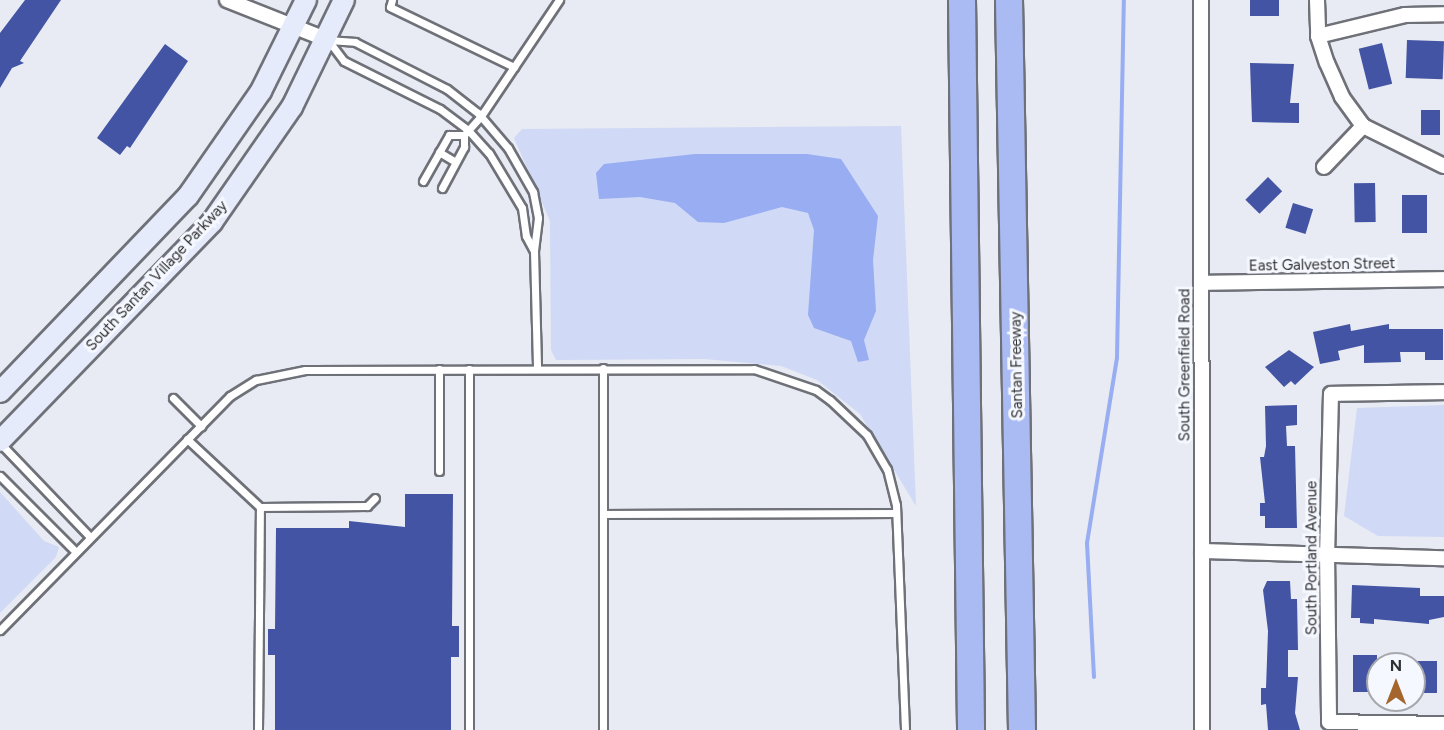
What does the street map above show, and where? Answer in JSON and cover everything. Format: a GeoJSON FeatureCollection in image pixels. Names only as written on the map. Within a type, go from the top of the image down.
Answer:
{"type":"FeatureCollection","features":[{"type":"Feature","properties":{"kind":"highway"},"geometry":{"type":"LineString","coordinates":[[962,0],[965,420],[971,730]]}},
{"type":"Feature","properties":{"kind":"highway","name":"Santan Freeway"},"geometry":{"type":"LineString","coordinates":[[1009,0],[1022,730]]}},
{"type":"Feature","properties":{"kind":"highway"},"geometry":{"type":"LineString","coordinates":[[957,730],[965,420]]}},
{"type":"Feature","properties":{"kind":"highway"},"geometry":{"type":"LineString","coordinates":[[1021,672],[1034,730]]}},
{"type":"Feature","properties":{"kind":"main road","name":"South Santan Village Parkway"},"geometry":{"type":"LineString","coordinates":[[0,392],[188,196],[246,114],[295,27],[306,0]]}},
{"type":"Feature","properties":{"kind":"main road","name":"South Santan Village Parkway"},"geometry":{"type":"LineString","coordinates":[[0,442],[212,222],[262,154],[328,40],[344,0]]}},
{"type":"Feature","properties":{"kind":"street"},"geometry":{"type":"LineString","coordinates":[[227,0],[328,40]]}},
{"type":"Feature","properties":{"kind":"street","name":"South Greenfield Road"},"geometry":{"type":"LineString","coordinates":[[1201,0],[1202,730]]}},
{"type":"Feature","properties":{"kind":"street"},"geometry":{"type":"LineString","coordinates":[[1317,0],[1317,36],[1342,97],[1363,126],[1444,166]]}},
{"type":"Feature","properties":{"kind":"street"},"geometry":{"type":"LineString","coordinates":[[1317,36],[1405,15],[1444,14]]}},
{"type":"Feature","properties":{"kind":"street"},"geometry":{"type":"LineString","coordinates":[[1324,167],[1363,126]]}},
{"type":"Feature","properties":{"kind":"street","name":"East Galveston Street"},"geometry":{"type":"LineString","coordinates":[[1201,283],[1444,279]]}},
{"type":"Feature","properties":{"kind":"street","name":"South Portland Avenue"},"geometry":{"type":"LineString","coordinates":[[1444,392],[1331,394],[1327,553],[1329,722],[1444,724]]}},
{"type":"Feature","properties":{"kind":"street"},"geometry":{"type":"LineString","coordinates":[[1202,551],[1444,558]]}},
{"type":"Feature","properties":{"kind":"lane"},"geometry":{"type":"LineString","coordinates":[[392,0],[390,7],[514,67]]}},
{"type":"Feature","properties":{"kind":"lane"},"geometry":{"type":"LineString","coordinates":[[442,188],[454,161],[464,147],[466,133],[481,116],[558,0]]}},
{"type":"Feature","properties":{"kind":"lane"},"geometry":{"type":"LineString","coordinates":[[328,40],[355,42],[447,89],[481,116],[508,148],[533,192],[538,218],[534,251],[537,368]]}},
{"type":"Feature","properties":{"kind":"lane"},"geometry":{"type":"LineString","coordinates":[[328,40],[344,60],[440,109],[489,153],[522,208],[526,236],[534,251]]}},
{"type":"Feature","properties":{"kind":"lane"},"geometry":{"type":"LineString","coordinates":[[423,181],[449,135],[466,133]]}},
{"type":"Feature","properties":{"kind":"lane"},"geometry":{"type":"LineString","coordinates":[[439,152],[454,161]]}},
{"type":"Feature","properties":{"kind":"lane"},"geometry":{"type":"LineString","coordinates":[[603,368],[603,730]]}},
{"type":"Feature","properties":{"kind":"lane"},"geometry":{"type":"LineString","coordinates":[[439,369],[439,471]]}},
{"type":"Feature","properties":{"kind":"lane"},"geometry":{"type":"LineString","coordinates":[[469,369],[470,730]]}},
{"type":"Feature","properties":{"kind":"lane"},"geometry":{"type":"LineString","coordinates":[[0,630],[230,396],[271,376],[304,370],[753,369],[816,390],[851,418],[879,452],[893,486],[896,513],[905,730]]}},
{"type":"Feature","properties":{"kind":"lane"},"geometry":{"type":"LineString","coordinates":[[173,398],[201,426]]}},
{"type":"Feature","properties":{"kind":"lane"},"geometry":{"type":"LineString","coordinates":[[187,439],[260,507],[367,506],[375,498]]}},
{"type":"Feature","properties":{"kind":"lane"},"geometry":{"type":"LineString","coordinates":[[0,442],[90,537]]}},
{"type":"Feature","properties":{"kind":"lane"},"geometry":{"type":"LineString","coordinates":[[0,476],[76,552]]}},
{"type":"Feature","properties":{"kind":"lane"},"geometry":{"type":"LineString","coordinates":[[258,730],[260,507]]}},
{"type":"Feature","properties":{"kind":"lane"},"geometry":{"type":"LineString","coordinates":[[603,514],[896,513]]}},
{"type":"Feature","properties":{"kind":"shaded area"},"geometry":{"type":"Polygon","coordinates":[[[901,126],[916,506],[860,414],[817,380],[781,366],[705,359],[556,360],[551,350],[550,221],[514,138],[522,129],[901,126]]]}},
{"type":"Feature","properties":{"kind":"shaded area"},"geometry":{"type":"Polygon","coordinates":[[[1444,405],[1444,537],[1378,536],[1344,516],[1357,408],[1444,405]]]}},
{"type":"Feature","properties":{"kind":"shaded area"},"geometry":{"type":"Polygon","coordinates":[[[0,492],[44,541],[59,547],[56,557],[0,613],[0,492]]]}},
{"type":"Feature","properties":{"kind":"water"},"geometry":{"type":"Polygon","coordinates":[[[695,154],[807,154],[841,159],[878,216],[873,260],[876,311],[864,340],[869,360],[858,362],[851,341],[814,328],[808,315],[814,230],[808,213],[782,207],[724,223],[698,222],[675,203],[640,197],[599,199],[596,173],[604,164],[695,154]]]}},
{"type":"Feature","properties":{"kind":"building"},"geometry":{"type":"Polygon","coordinates":[[[25,0],[61,0],[20,61],[24,63],[12,68],[0,88],[0,33],[25,0]]]}},
{"type":"Feature","properties":{"kind":"building"},"geometry":{"type":"Polygon","coordinates":[[[1250,0],[1279,0],[1279,16],[1250,16],[1250,0]]]}},
{"type":"Feature","properties":{"kind":"building"},"geometry":{"type":"Polygon","coordinates":[[[1407,40],[1444,41],[1443,79],[1406,78],[1407,40]]]}},
{"type":"Feature","properties":{"kind":"building"},"geometry":{"type":"Polygon","coordinates":[[[1382,43],[1392,84],[1369,90],[1359,49],[1382,43]]]}},
{"type":"Feature","properties":{"kind":"building"},"geometry":{"type":"Polygon","coordinates":[[[165,44],[188,61],[130,148],[127,146],[120,155],[97,138],[165,44]]]}},
{"type":"Feature","properties":{"kind":"building"},"geometry":{"type":"Polygon","coordinates":[[[1250,63],[1294,64],[1290,103],[1299,103],[1299,123],[1252,122],[1250,63]]]}},
{"type":"Feature","properties":{"kind":"building"},"geometry":{"type":"Polygon","coordinates":[[[1421,110],[1440,110],[1440,135],[1421,135],[1421,110]]]}},
{"type":"Feature","properties":{"kind":"building"},"geometry":{"type":"Polygon","coordinates":[[[1268,177],[1282,191],[1260,214],[1245,200],[1268,177]]]}},
{"type":"Feature","properties":{"kind":"building"},"geometry":{"type":"Polygon","coordinates":[[[1354,183],[1375,183],[1376,222],[1355,222],[1354,183]]]}},
{"type":"Feature","properties":{"kind":"building"},"geometry":{"type":"Polygon","coordinates":[[[1402,195],[1427,195],[1427,233],[1402,233],[1402,195]]]}},
{"type":"Feature","properties":{"kind":"building"},"geometry":{"type":"Polygon","coordinates":[[[1293,203],[1313,209],[1305,234],[1285,228],[1293,203]]]}},
{"type":"Feature","properties":{"kind":"building"},"geometry":{"type":"Polygon","coordinates":[[[1350,324],[1351,331],[1389,324],[1389,329],[1443,329],[1443,360],[1425,360],[1425,352],[1400,352],[1401,362],[1364,363],[1364,345],[1338,351],[1340,360],[1320,364],[1313,332],[1350,324]]]}},
{"type":"Feature","properties":{"kind":"building"},"geometry":{"type":"Polygon","coordinates":[[[1289,350],[1314,367],[1295,385],[1291,381],[1284,387],[1265,367],[1289,350]]]}},
{"type":"Feature","properties":{"kind":"building"},"geometry":{"type":"Polygon","coordinates":[[[1297,405],[1297,425],[1286,426],[1287,446],[1295,446],[1297,528],[1265,528],[1265,516],[1260,516],[1260,503],[1265,503],[1260,457],[1264,457],[1266,446],[1265,406],[1297,405]]]}},
{"type":"Feature","properties":{"kind":"building"},"geometry":{"type":"Polygon","coordinates":[[[405,494],[453,494],[452,626],[459,626],[459,657],[451,657],[451,730],[275,730],[275,655],[268,655],[268,629],[275,629],[276,528],[349,528],[349,521],[405,527],[405,494]]]}},
{"type":"Feature","properties":{"kind":"building"},"geometry":{"type":"Polygon","coordinates":[[[1267,581],[1290,581],[1291,599],[1297,599],[1298,650],[1288,650],[1288,677],[1298,677],[1295,713],[1300,730],[1268,730],[1266,704],[1261,705],[1261,688],[1266,688],[1268,631],[1263,590],[1267,581]]]}},
{"type":"Feature","properties":{"kind":"building"},"geometry":{"type":"Polygon","coordinates":[[[1352,585],[1420,588],[1420,596],[1444,596],[1444,617],[1429,620],[1429,624],[1374,619],[1374,624],[1360,623],[1360,618],[1351,618],[1352,585]]]}},
{"type":"Feature","properties":{"kind":"building"},"geometry":{"type":"Polygon","coordinates":[[[1353,655],[1366,655],[1366,692],[1353,692],[1353,655]]]}},
{"type":"Feature","properties":{"kind":"building"},"geometry":{"type":"Polygon","coordinates":[[[1426,661],[1437,661],[1437,693],[1426,693],[1426,661]]]}},
{"type":"Feature","properties":{"kind":"waterway"},"geometry":{"type":"LineString","coordinates":[[1094,677],[1087,543],[1117,357],[1124,0]]}}]}
